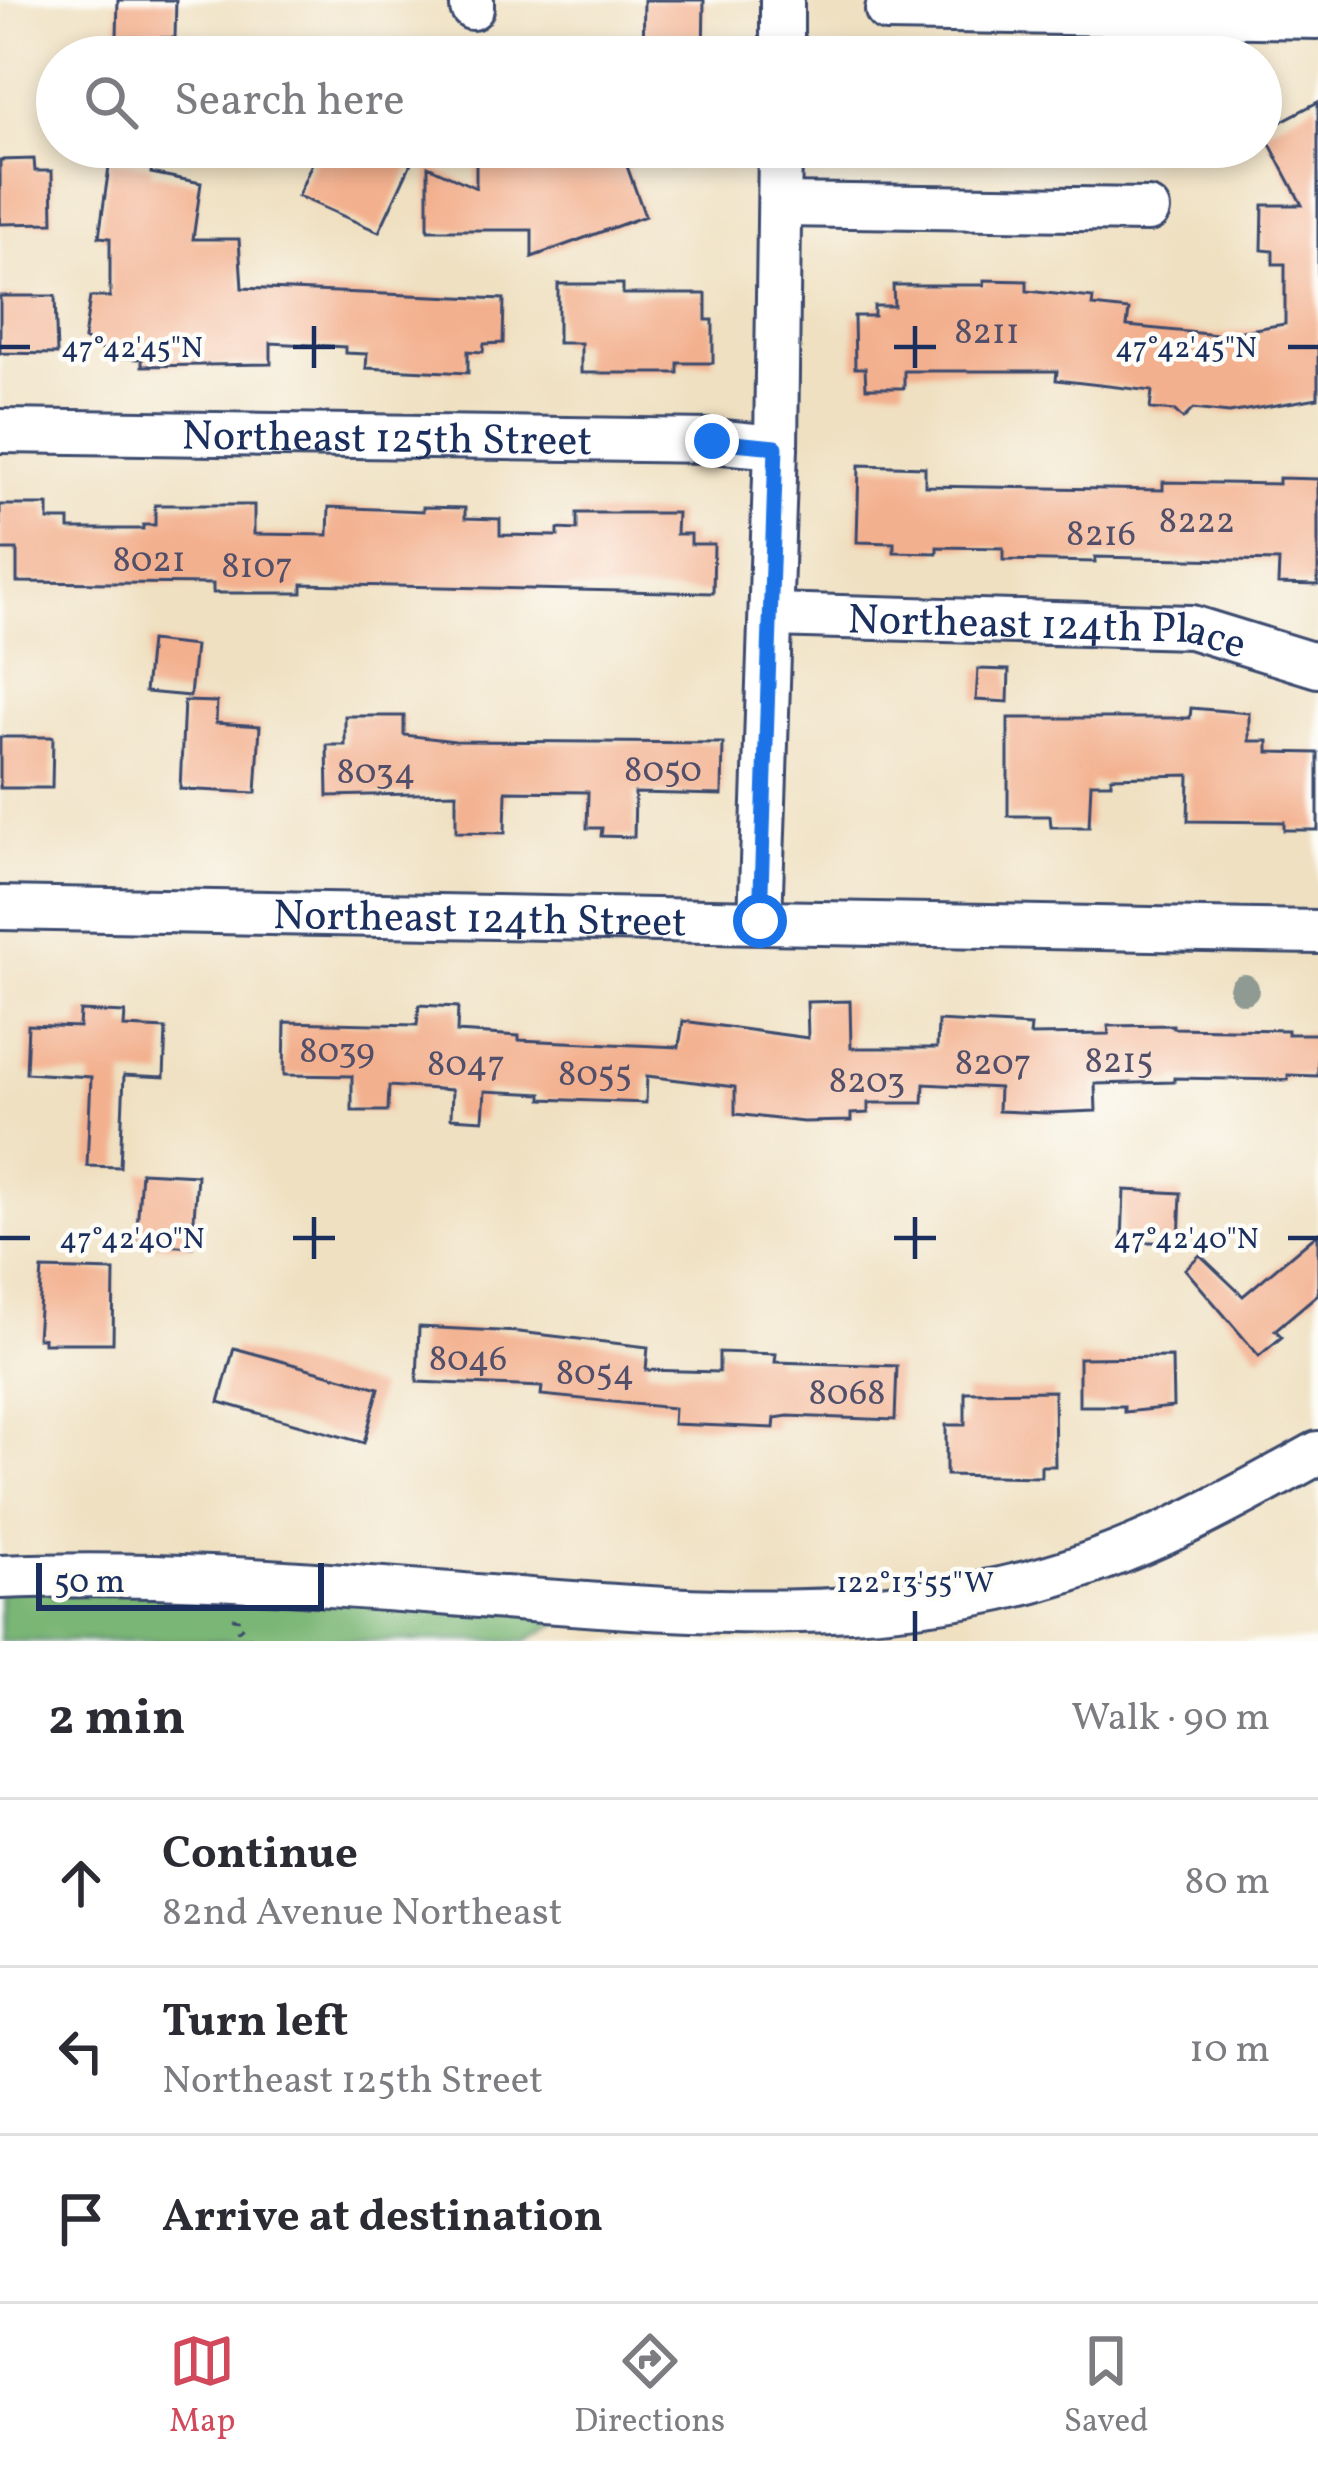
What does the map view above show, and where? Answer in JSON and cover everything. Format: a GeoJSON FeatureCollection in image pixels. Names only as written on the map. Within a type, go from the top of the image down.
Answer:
{"type":"FeatureCollection","features":[{"type":"Feature","properties":{"kind":"street"},"geometry":{"type":"LineString","coordinates":[[782,0],[782,36]]}},
{"type":"Feature","properties":{"kind":"street"},"geometry":{"type":"LineString","coordinates":[[887,10],[1318,17]]}},
{"type":"Feature","properties":{"kind":"street"},"geometry":{"type":"LineString","coordinates":[[760,921],[772,615],[780,168]]}},
{"type":"Feature","properties":{"kind":"street"},"geometry":{"type":"LineString","coordinates":[[779,205],[1148,210]]}},
{"type":"Feature","properties":{"kind":"street","name":"Northeast 125th Street"},"geometry":{"type":"LineString","coordinates":[[0,431],[712,441],[776,447]]}},
{"type":"Feature","properties":{"kind":"street","name":"Northeast 124th Place"},"geometry":{"type":"LineString","coordinates":[[772,615],[1191,626],[1318,666]]}},
{"type":"Feature","properties":{"kind":"street","name":"Northeast 124th Street"},"geometry":{"type":"LineString","coordinates":[[0,908],[1318,932]]}},
{"type":"Feature","properties":{"kind":"street"},"geometry":{"type":"LineString","coordinates":[[0,1576],[240,1579],[727,1611],[884,1608],[1032,1582],[1122,1552],[1224,1506],[1318,1453]]}},
{"type":"Feature","properties":{"kind":"green space"},"geometry":{"type":"Polygon","coordinates":[[[0,1577],[591,1604],[526,1641],[0,1641],[0,1577]]]}},
{"type":"Feature","properties":{"kind":"building"},"geometry":{"type":"Polygon","coordinates":[[[118,0],[176,0],[175,36],[117,36],[118,0]]]}},
{"type":"Feature","properties":{"kind":"building"},"geometry":{"type":"Polygon","coordinates":[[[644,0],[704,0],[703,36],[643,36],[644,0]]]}},
{"type":"Feature","properties":{"kind":"building"},"geometry":{"type":"Polygon","coordinates":[[[1318,102],[1318,398],[1229,413],[1193,409],[1183,419],[1175,411],[1150,409],[1152,391],[1056,380],[1057,371],[904,371],[904,388],[866,388],[865,368],[855,368],[854,316],[874,316],[874,306],[894,306],[893,285],[1027,281],[1027,291],[1093,298],[1092,306],[1129,310],[1127,326],[1218,335],[1285,324],[1285,264],[1273,264],[1273,251],[1262,250],[1263,205],[1302,205],[1282,167],[1282,121],[1318,102]]]}},
{"type":"Feature","properties":{"kind":"building"},"geometry":{"type":"Polygon","coordinates":[[[34,159],[35,171],[52,171],[53,223],[0,224],[0,160],[34,159]]]}},
{"type":"Feature","properties":{"kind":"building"},"geometry":{"type":"Polygon","coordinates":[[[109,168],[152,168],[151,173],[201,183],[193,239],[239,239],[242,288],[504,299],[503,343],[484,344],[483,352],[468,351],[468,373],[366,368],[367,354],[345,353],[345,347],[271,343],[271,364],[142,366],[142,359],[116,358],[84,339],[90,297],[110,297],[110,238],[99,237],[109,168]]]}},
{"type":"Feature","properties":{"kind":"building"},"geometry":{"type":"Polygon","coordinates":[[[310,168],[409,168],[379,232],[298,196],[310,168]]]}},
{"type":"Feature","properties":{"kind":"building"},"geometry":{"type":"Polygon","coordinates":[[[428,168],[476,188],[476,168],[628,168],[645,216],[532,257],[532,230],[428,230],[428,168]]]}},
{"type":"Feature","properties":{"kind":"building"},"geometry":{"type":"Polygon","coordinates":[[[558,284],[623,284],[623,294],[706,294],[706,320],[713,320],[713,363],[678,363],[678,373],[581,373],[581,343],[558,343],[558,284]]]}},
{"type":"Feature","properties":{"kind":"building"},"geometry":{"type":"Polygon","coordinates":[[[0,296],[55,296],[57,354],[0,353],[0,296]]]}},
{"type":"Feature","properties":{"kind":"building"},"geometry":{"type":"Polygon","coordinates":[[[859,465],[925,467],[925,486],[1163,490],[1163,482],[1279,484],[1279,478],[1318,479],[1318,585],[1278,584],[1279,561],[1003,560],[1003,548],[894,552],[894,543],[857,542],[859,465]]]}},
{"type":"Feature","properties":{"kind":"building"},"geometry":{"type":"Polygon","coordinates":[[[0,505],[48,505],[48,520],[69,520],[69,529],[143,529],[143,525],[155,525],[155,505],[254,505],[254,534],[328,535],[329,507],[465,508],[465,518],[500,519],[500,535],[558,536],[558,529],[577,530],[577,513],[677,513],[676,534],[691,534],[691,544],[714,544],[713,593],[302,584],[302,593],[213,593],[213,584],[17,582],[17,550],[0,550],[0,505]]]}},
{"type":"Feature","properties":{"kind":"building"},"geometry":{"type":"Polygon","coordinates":[[[150,641],[195,646],[190,696],[145,692],[150,641]]]}},
{"type":"Feature","properties":{"kind":"building"},"geometry":{"type":"Polygon","coordinates":[[[978,669],[1009,670],[1008,702],[976,700],[978,669]]]}},
{"type":"Feature","properties":{"kind":"building"},"geometry":{"type":"Polygon","coordinates":[[[184,701],[217,702],[216,723],[260,726],[256,793],[180,789],[184,701]]]}},
{"type":"Feature","properties":{"kind":"building"},"geometry":{"type":"Polygon","coordinates":[[[1191,708],[1249,713],[1249,741],[1268,741],[1268,752],[1318,753],[1318,830],[1284,830],[1284,822],[1188,821],[1189,775],[1111,777],[1111,783],[1091,783],[1089,827],[1051,827],[1050,816],[1008,816],[1008,718],[1190,718],[1191,708]]]}},
{"type":"Feature","properties":{"kind":"building"},"geometry":{"type":"Polygon","coordinates":[[[345,716],[404,716],[404,735],[455,741],[723,743],[722,795],[635,793],[634,837],[601,836],[602,828],[587,828],[588,792],[506,791],[505,833],[456,832],[456,793],[328,796],[327,745],[345,745],[345,716]]]}},
{"type":"Feature","properties":{"kind":"building"},"geometry":{"type":"Polygon","coordinates":[[[0,737],[53,737],[52,788],[0,788],[0,737]]]}},
{"type":"Feature","properties":{"kind":"building"},"geometry":{"type":"Polygon","coordinates":[[[850,1001],[851,1048],[937,1048],[938,1021],[1031,1026],[1030,1035],[1109,1034],[1108,1026],[1288,1030],[1288,1034],[1318,1034],[1318,1076],[1095,1084],[1096,1111],[1047,1113],[998,1111],[999,1088],[924,1084],[923,1103],[868,1103],[868,1113],[851,1114],[851,1121],[803,1122],[735,1114],[735,1087],[647,1076],[646,1103],[542,1099],[542,1094],[485,1091],[483,1120],[451,1118],[452,1090],[389,1086],[388,1111],[352,1111],[352,1076],[284,1075],[285,1022],[417,1025],[419,1005],[458,1007],[457,1032],[519,1036],[519,1040],[679,1047],[683,1021],[808,1038],[807,1002],[850,1001]]]}},
{"type":"Feature","properties":{"kind":"building"},"geometry":{"type":"Polygon","coordinates":[[[80,1011],[125,1013],[124,1027],[166,1029],[164,1077],[124,1075],[120,1167],[87,1166],[91,1077],[26,1073],[28,1025],[79,1027],[80,1011]]]}},
{"type":"Feature","properties":{"kind":"building"},"geometry":{"type":"Polygon","coordinates":[[[141,1172],[197,1175],[192,1247],[136,1243],[141,1172]]]}},
{"type":"Feature","properties":{"kind":"building"},"geometry":{"type":"Polygon","coordinates":[[[1124,1190],[1181,1193],[1179,1243],[1122,1241],[1124,1190]]]}},
{"type":"Feature","properties":{"kind":"building"},"geometry":{"type":"Polygon","coordinates":[[[1318,1233],[1318,1294],[1275,1330],[1282,1337],[1259,1356],[1185,1269],[1200,1255],[1243,1296],[1318,1233]]]}},
{"type":"Feature","properties":{"kind":"building"},"geometry":{"type":"Polygon","coordinates":[[[42,1269],[114,1271],[113,1343],[43,1343],[43,1338],[37,1338],[42,1269]]]}},
{"type":"Feature","properties":{"kind":"building"},"geometry":{"type":"Polygon","coordinates":[[[419,1327],[519,1332],[648,1347],[646,1370],[719,1372],[719,1352],[776,1354],[775,1362],[897,1366],[895,1420],[788,1416],[775,1418],[774,1428],[673,1424],[674,1408],[541,1395],[542,1387],[417,1382],[419,1327]]]}},
{"type":"Feature","properties":{"kind":"building"},"geometry":{"type":"Polygon","coordinates":[[[234,1348],[379,1388],[364,1443],[219,1402],[234,1348]]]}},
{"type":"Feature","properties":{"kind":"building"},"geometry":{"type":"Polygon","coordinates":[[[1172,1357],[1173,1407],[1124,1412],[1124,1406],[1079,1406],[1079,1358],[1172,1357]]]}},
{"type":"Feature","properties":{"kind":"building"},"geometry":{"type":"Polygon","coordinates":[[[1054,1391],[1055,1466],[1041,1466],[1041,1477],[946,1475],[946,1425],[965,1425],[965,1392],[1054,1391]]]}},
{"type":"Feature","properties":{"kind":"route"},"geometry":{"type":"LineString","coordinates":[[712,441],[776,447],[760,921]]}}]}
